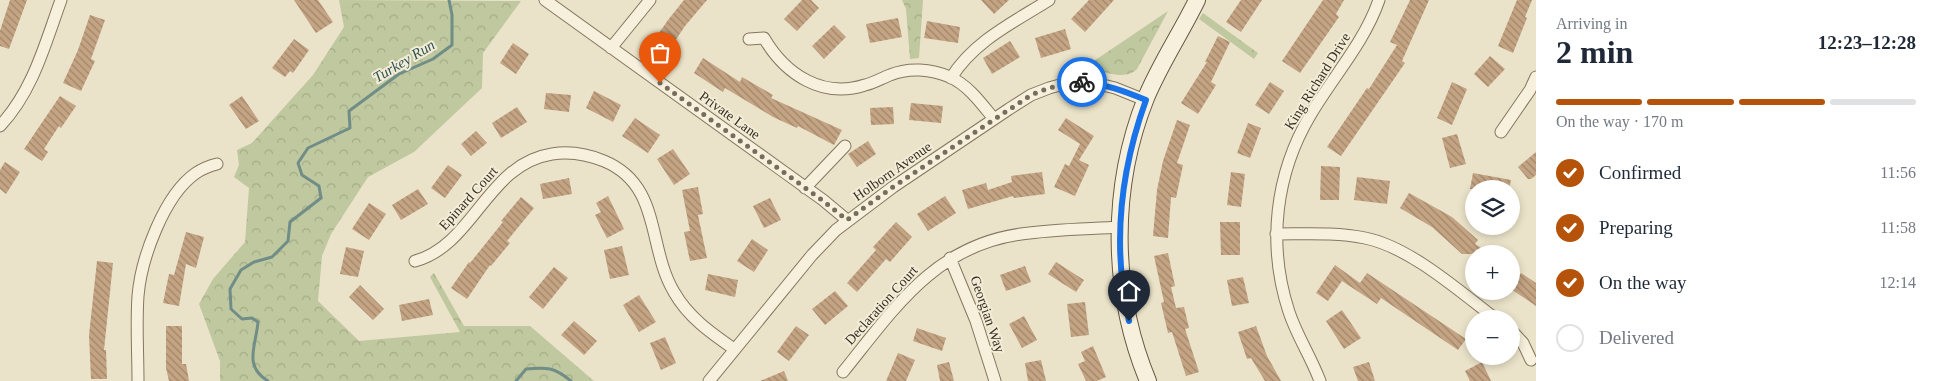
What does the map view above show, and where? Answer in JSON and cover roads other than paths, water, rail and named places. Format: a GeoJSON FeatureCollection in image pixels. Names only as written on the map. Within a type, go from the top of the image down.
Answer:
{"type":"FeatureCollection","features":[{"type":"Feature","properties":{"kind":"main road"},"geometry":{"type":"LineString","coordinates":[[1148,381],[1133,337],[1121,275],[1120,228],[1127,161],[1134,132],[1146,100],[1170,49],[1197,0]]}},
{"type":"Feature","properties":{"kind":"street"},"geometry":{"type":"LineString","coordinates":[[0,126],[21,100],[31,82],[61,0]]}},
{"type":"Feature","properties":{"kind":"street","name":"Private Lane"},"geometry":{"type":"LineString","coordinates":[[544,0],[847,220]]}},
{"type":"Feature","properties":{"kind":"street"},"geometry":{"type":"LineString","coordinates":[[611,48],[650,0]]}},
{"type":"Feature","properties":{"kind":"street"},"geometry":{"type":"LineString","coordinates":[[951,78],[970,52],[1049,0]]}},
{"type":"Feature","properties":{"kind":"street","name":"King Richard Drive"},"geometry":{"type":"LineString","coordinates":[[1320,381],[1298,334],[1282,286],[1277,257],[1276,234],[1282,186],[1289,159],[1311,112],[1362,38],[1379,0]]}},
{"type":"Feature","properties":{"kind":"street"},"geometry":{"type":"LineString","coordinates":[[749,39],[764,38],[771,51],[783,65],[795,75],[822,87],[851,89],[905,71],[932,72],[951,78],[974,94],[994,118]]}},
{"type":"Feature","properties":{"kind":"street"},"geometry":{"type":"LineString","coordinates":[[1501,132],[1530,90],[1536,77]]}},
{"type":"Feature","properties":{"kind":"street","name":"Holborn Avenue"},"geometry":{"type":"LineString","coordinates":[[709,381],[812,255],[847,220],[994,118],[1031,95],[1066,83],[1099,84],[1146,100]]}},
{"type":"Feature","properties":{"kind":"street"},"geometry":{"type":"LineString","coordinates":[[805,188],[845,146]]}},
{"type":"Feature","properties":{"kind":"street","name":"Epinard Court"},"geometry":{"type":"LineString","coordinates":[[415,261],[428,257],[446,245],[505,177],[516,168],[545,155],[560,152],[592,156],[620,170],[641,193],[652,217],[660,260],[674,293],[686,310],[700,324],[734,350]]}},
{"type":"Feature","properties":{"kind":"street"},"geometry":{"type":"LineString","coordinates":[[138,381],[138,294],[142,269],[150,244],[172,201],[186,181],[195,173],[217,164]]}},
{"type":"Feature","properties":{"kind":"street","name":"Declaration Court"},"geometry":{"type":"LineString","coordinates":[[843,372],[917,283],[950,258],[977,245],[1021,234],[1120,228]]}},
{"type":"Feature","properties":{"kind":"street"},"geometry":{"type":"LineString","coordinates":[[1276,234],[1346,235],[1366,238],[1385,244],[1404,253],[1434,273],[1484,310]]}},
{"type":"Feature","properties":{"kind":"street","name":"Georgian Way"},"geometry":{"type":"LineString","coordinates":[[950,258],[976,321],[995,381]]}},
{"type":"Feature","properties":{"kind":"street"},"geometry":{"type":"LineString","coordinates":[[1520,340],[1531,360]]}},
{"type":"Feature","properties":{"kind":"waterway","name":"Turkey Run"},"geometry":{"type":"LineString","coordinates":[[268,381],[260,375],[253,362],[258,322],[252,318],[242,319],[231,309],[230,289],[241,270],[254,262],[272,257],[288,241],[290,222],[321,198],[319,186],[302,175],[298,163],[308,148],[350,128],[349,111],[399,74],[433,59],[452,45],[452,15],[449,0]]}},
{"type":"Feature","properties":{"kind":"waterway","name":"Turkey Run"},"geometry":{"type":"LineString","coordinates":[[516,381],[526,369],[540,368],[560,373],[571,381]]}}]}
